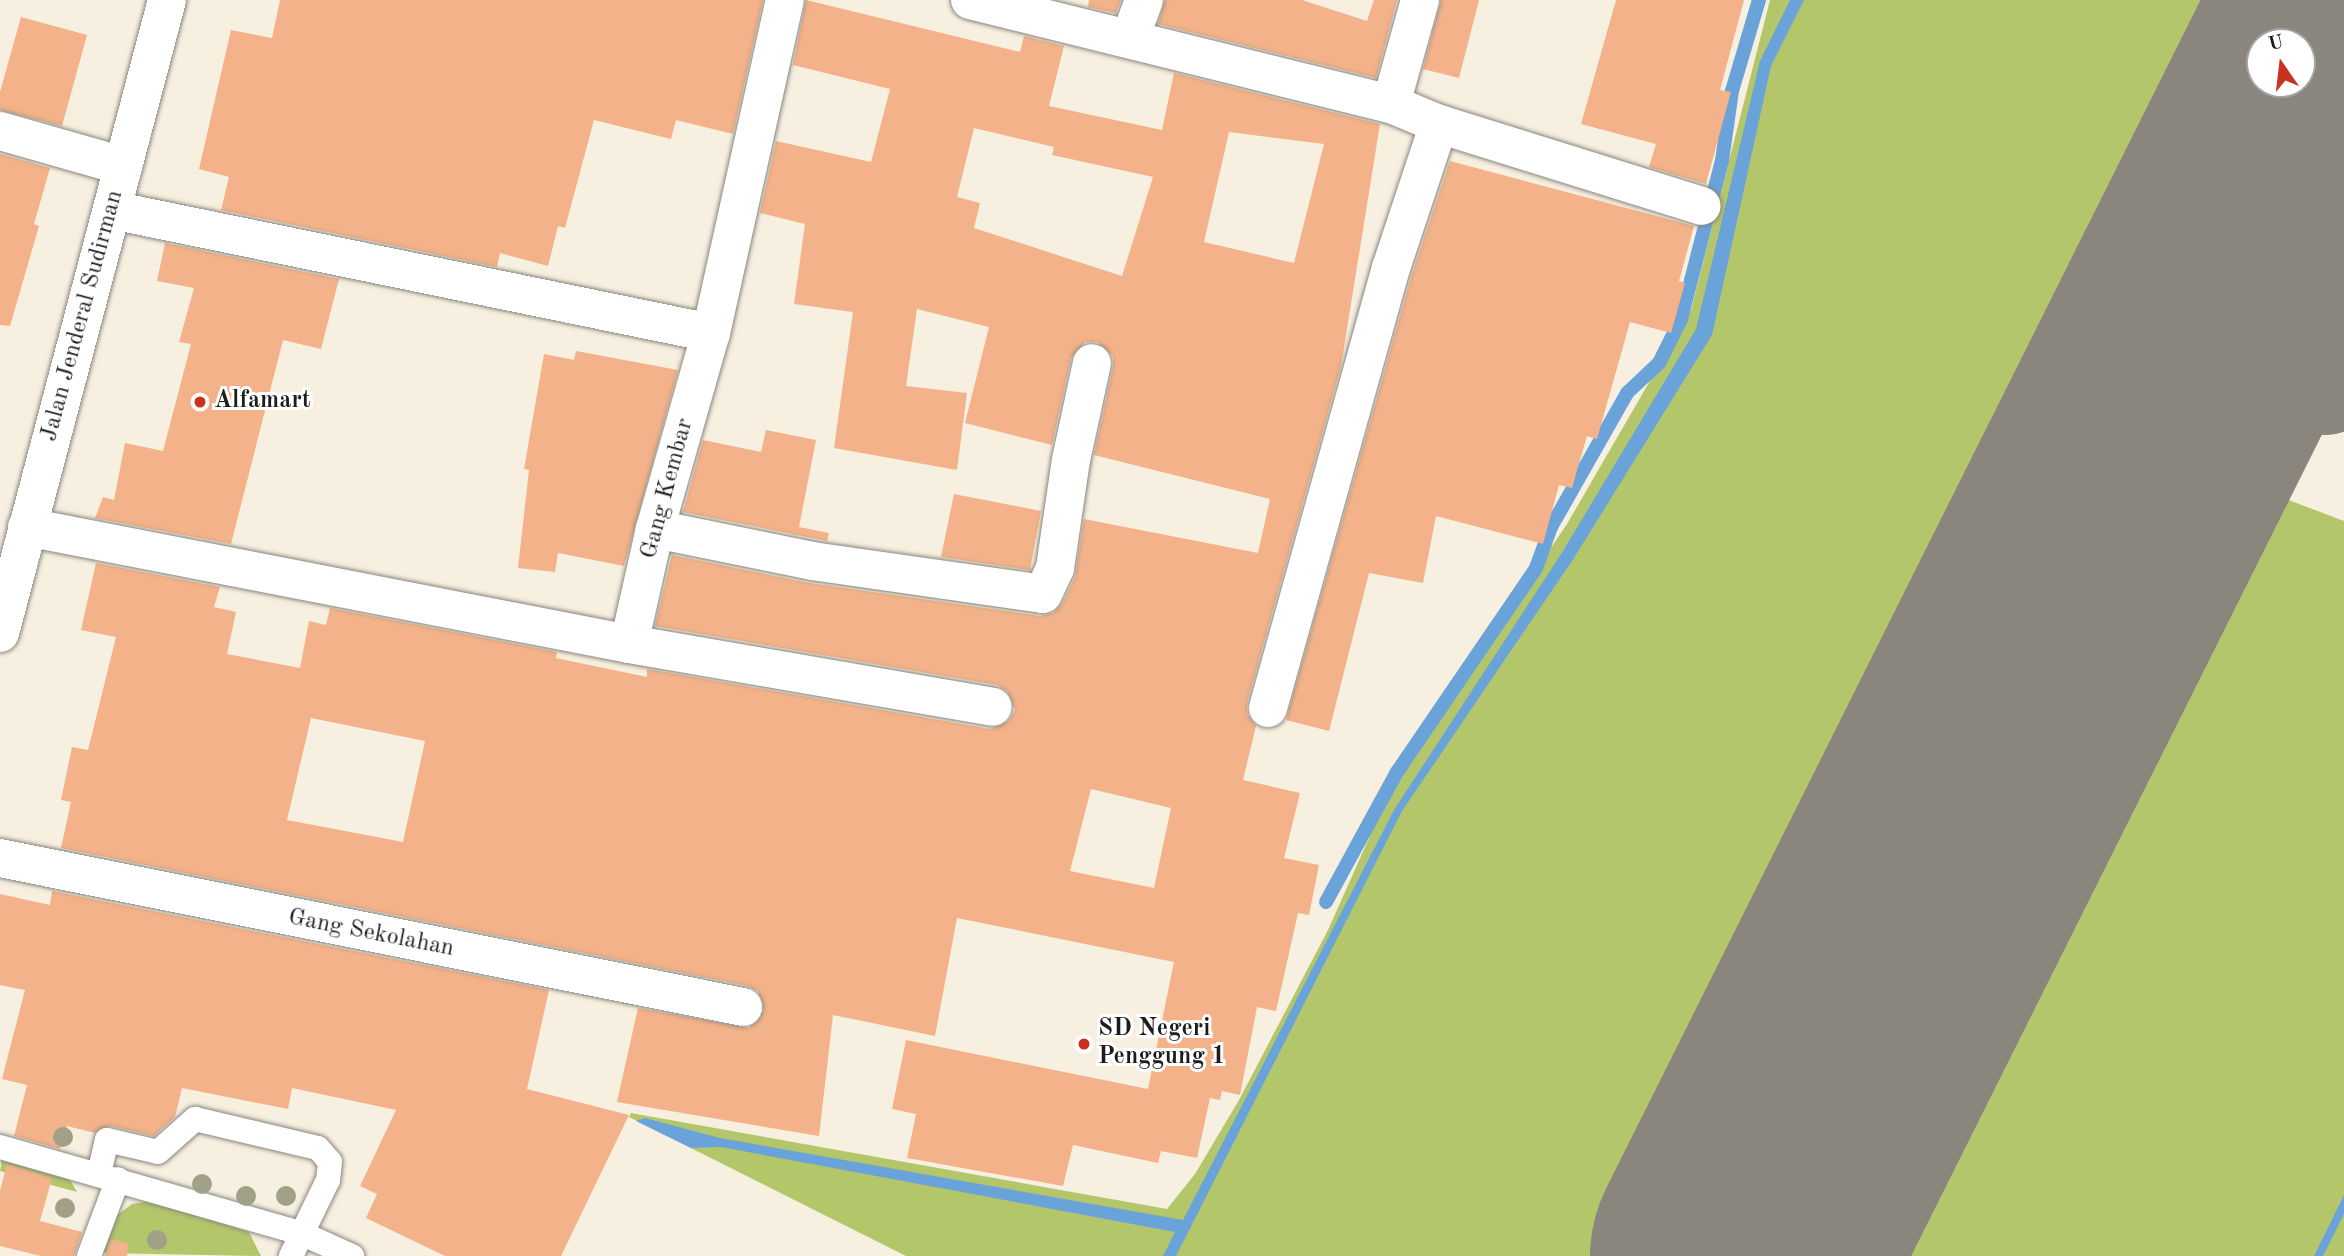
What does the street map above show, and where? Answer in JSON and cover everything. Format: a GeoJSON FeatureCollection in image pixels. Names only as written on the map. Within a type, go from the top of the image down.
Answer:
{"type":"FeatureCollection","features":[{"type":"Feature","properties":{"kind":"main road","name":"Jalan Jenderal Sudirman"},"geometry":{"type":"LineString","coordinates":[[0,633],[167,0]]}},
{"type":"Feature","properties":{"kind":"main road","name":"Gang Kembar"},"geometry":{"type":"LineString","coordinates":[[629,645],[655,530],[711,333],[785,0]]}},
{"type":"Feature","properties":{"kind":"main road"},"geometry":{"type":"LineString","coordinates":[[970,0],[1391,104],[1438,124],[1702,206]]}},
{"type":"Feature","properties":{"kind":"main road"},"geometry":{"type":"LineString","coordinates":[[1130,38],[1144,0]]}},
{"type":"Feature","properties":{"kind":"main road"},"geometry":{"type":"LineString","coordinates":[[1391,104],[1420,0]]}},
{"type":"Feature","properties":{"kind":"main road"},"geometry":{"type":"LineString","coordinates":[[1268,708],[1391,268],[1438,124]]}},
{"type":"Feature","properties":{"kind":"main road"},"geometry":{"type":"LineString","coordinates":[[0,131],[123,166]]}},
{"type":"Feature","properties":{"kind":"main road"},"geometry":{"type":"LineString","coordinates":[[112,210],[711,333]]}},
{"type":"Feature","properties":{"kind":"main road"},"geometry":{"type":"LineString","coordinates":[[655,530],[812,561],[1043,594],[1055,568],[1070,460],[1093,363]]}},
{"type":"Feature","properties":{"kind":"main road"},"geometry":{"type":"LineString","coordinates":[[27,527],[629,645],[993,707]]}},
{"type":"Feature","properties":{"kind":"main road","name":"Gang Sekolahan"},"geometry":{"type":"LineString","coordinates":[[0,858],[743,1007]]}},
{"type":"Feature","properties":{"kind":"lane"},"geometry":{"type":"LineString","coordinates":[[89,1256],[109,1176],[107,1140],[158,1152],[195,1119],[318,1148],[330,1162],[331,1171],[291,1256]]}},
{"type":"Feature","properties":{"kind":"lane"},"geometry":{"type":"LineString","coordinates":[[0,1147],[109,1176],[303,1234],[352,1256]]}},
{"type":"Feature","properties":{"kind":"green space"},"geometry":{"type":"Polygon","coordinates":[[[1770,0],[2259,0],[1629,1256],[906,1256],[629,1117],[631,1113],[1167,1209],[1195,1174],[1239,1100],[1328,930],[1398,773],[1567,524],[1691,310],[1770,0]]]}},
{"type":"Feature","properties":{"kind":"green space"},"geometry":{"type":"Polygon","coordinates":[[[2254,487],[2344,521],[2344,1256],[1858,1256],[2233,507],[2243,492],[2254,487]]]}},
{"type":"Feature","properties":{"kind":"green space"},"geometry":{"type":"Polygon","coordinates":[[[2,1160],[69,1178],[77,1192],[0,1171],[2,1160]]]}},
{"type":"Feature","properties":{"kind":"green space"},"geometry":{"type":"Polygon","coordinates":[[[151,1201],[249,1232],[261,1256],[102,1253],[116,1216],[132,1204],[151,1201]]]}},
{"type":"Feature","properties":{"kind":"water"},"geometry":{"type":"Polygon","coordinates":[[[1790,0],[1804,0],[1771,66],[1712,335],[1574,558],[1402,811],[1176,1256],[1163,1256],[1175,1232],[721,1147],[691,1148],[636,1121],[645,1118],[720,1138],[1183,1220],[1394,810],[1563,551],[1696,329],[1760,61],[1790,0]]]}},
{"type":"Feature","properties":{"kind":"water"},"geometry":{"type":"Polygon","coordinates":[[[2344,1195],[2344,1214],[2323,1256],[2314,1256],[2344,1195]]]}},
{"type":"Feature","properties":{"kind":"building"},"geometry":{"type":"Polygon","coordinates":[[[280,0],[763,0],[733,134],[676,120],[671,139],[594,120],[565,228],[558,226],[548,266],[500,253],[497,267],[221,210],[229,177],[199,169],[231,30],[272,38],[280,0]]]}},
{"type":"Feature","properties":{"kind":"building"},"geometry":{"type":"Polygon","coordinates":[[[806,0],[1020,52],[1024,36],[1064,46],[1049,106],[1162,130],[1174,73],[1380,124],[1341,366],[1247,703],[1247,714],[1256,726],[1243,780],[1300,793],[1284,858],[1319,865],[1309,915],[1298,913],[1276,1011],[1257,1007],[1240,1095],[1222,1091],[1220,1100],[1210,1098],[1197,1158],[1161,1151],[1158,1163],[1073,1145],[1063,1186],[907,1158],[916,1114],[892,1109],[906,1040],[1148,1089],[1174,962],[957,918],[935,1036],[833,1015],[819,1136],[617,1102],[638,1008],[749,1028],[764,1011],[758,991],[748,986],[61,848],[71,802],[61,800],[72,747],[88,750],[116,637],[81,630],[96,563],[220,587],[214,607],[236,612],[227,654],[300,668],[309,621],[326,625],[330,608],[557,652],[556,658],[647,677],[647,669],[990,729],[1009,721],[1015,710],[1007,691],[997,685],[655,626],[672,555],[809,583],[1040,616],[1053,613],[1062,604],[1075,577],[1084,519],[1258,553],[1270,499],[1094,455],[1113,367],[1113,356],[1097,342],[1085,342],[1071,358],[1052,445],[965,423],[989,327],[917,309],[906,386],[967,393],[957,470],[834,448],[853,312],[794,304],[805,224],[760,213],[776,141],[871,162],[890,89],[793,65],[806,0]],[[974,128],[957,197],[980,203],[974,228],[1122,276],[1153,177],[1052,155],[1054,147],[974,128]],[[1229,132],[1204,242],[1294,263],[1324,144],[1229,132]],[[311,718],[287,820],[403,842],[425,741],[311,718]],[[1091,789],[1070,871],[1154,888],[1171,808],[1091,789]]]}},
{"type":"Feature","properties":{"kind":"building"},"geometry":{"type":"Polygon","coordinates":[[[1089,0],[1121,0],[1116,13],[1088,7],[1089,0]]]}},
{"type":"Feature","properties":{"kind":"building"},"geometry":{"type":"Polygon","coordinates":[[[1165,0],[1302,0],[1367,21],[1374,0],[1397,0],[1376,78],[1158,24],[1165,0]]]}},
{"type":"Feature","properties":{"kind":"building"},"geometry":{"type":"Polygon","coordinates":[[[1441,0],[1479,0],[1459,78],[1423,69],[1441,0]]]}},
{"type":"Feature","properties":{"kind":"building"},"geometry":{"type":"Polygon","coordinates":[[[1616,0],[1744,0],[1720,90],[1731,92],[1706,184],[1649,167],[1656,144],[1581,124],[1616,0]]]}},
{"type":"Feature","properties":{"kind":"building"},"geometry":{"type":"Polygon","coordinates":[[[21,17],[87,35],[62,126],[0,110],[0,92],[21,17]]]}},
{"type":"Feature","properties":{"kind":"building"},"geometry":{"type":"Polygon","coordinates":[[[0,154],[50,168],[34,224],[39,226],[10,326],[0,325],[0,154]]]}},
{"type":"Feature","properties":{"kind":"building"},"geometry":{"type":"Polygon","coordinates":[[[1450,161],[1694,226],[1679,281],[1685,283],[1671,333],[1630,322],[1597,439],[1587,436],[1572,488],[1559,485],[1543,544],[1436,516],[1423,583],[1369,573],[1329,731],[1286,720],[1412,274],[1450,161]]]}},
{"type":"Feature","properties":{"kind":"building"},"geometry":{"type":"Polygon","coordinates":[[[165,243],[339,279],[321,349],[283,340],[231,544],[95,518],[103,497],[114,500],[125,443],[163,451],[191,344],[179,342],[194,288],[157,281],[165,243]]]}},
{"type":"Feature","properties":{"kind":"building"},"geometry":{"type":"Polygon","coordinates":[[[576,351],[678,370],[624,566],[558,553],[555,572],[518,568],[529,470],[524,469],[544,354],[574,360],[576,351]]]}},
{"type":"Feature","properties":{"kind":"building"},"geometry":{"type":"Polygon","coordinates":[[[766,430],[816,440],[799,527],[829,533],[827,541],[683,512],[703,440],[761,452],[766,430]]]}},
{"type":"Feature","properties":{"kind":"building"},"geometry":{"type":"Polygon","coordinates":[[[954,494],[1041,511],[1030,570],[941,557],[954,494]]]}},
{"type":"Feature","properties":{"kind":"building"},"geometry":{"type":"Polygon","coordinates":[[[52,891],[549,990],[527,1089],[629,1115],[561,1256],[445,1256],[366,1218],[377,1194],[360,1186],[396,1110],[292,1088],[288,1109],[182,1088],[175,1117],[154,1136],[110,1126],[95,1133],[67,1126],[60,1149],[14,1136],[27,1085],[2,1079],[25,990],[0,985],[0,894],[50,905],[52,891]]]}},
{"type":"Feature","properties":{"kind":"building"},"geometry":{"type":"Polygon","coordinates":[[[7,1164],[52,1178],[40,1221],[82,1232],[74,1256],[41,1256],[0,1246],[0,1191],[7,1164]]]}},
{"type":"Feature","properties":{"kind":"building"},"geometry":{"type":"Polygon","coordinates":[[[111,1239],[129,1244],[127,1256],[105,1256],[111,1239]]]}},
{"type":"Feature","properties":{"kind":"waterway"},"geometry":{"type":"LineString","coordinates":[[1326,902],[1397,772],[1536,568],[1551,527],[1627,393],[1659,363],[1681,319],[1722,161],[1732,91],[1759,0]]}},
{"type":"Feature","properties":{"kind":"taxiway"},"geometry":{"type":"LineString","coordinates":[[2116,506],[2169,412],[2194,383],[2232,367],[2265,360],[2296,363],[2324,374],[2278,331],[2258,286],[2256,266],[2256,238],[2303,132]]}},
{"type":"Feature","properties":{"kind":"runway"},"geometry":{"type":"LineString","coordinates":[[1741,1256],[2344,50]]}},
{"type":"Feature","properties":{"kind":"place","name":"Alfamart"},"geometry":{"type":"Point","coordinates":[200,402]}},
{"type":"Feature","properties":{"kind":"place","name":"SD Negeri Penggung 1"},"geometry":{"type":"Point","coordinates":[1084,1044]}}]}
